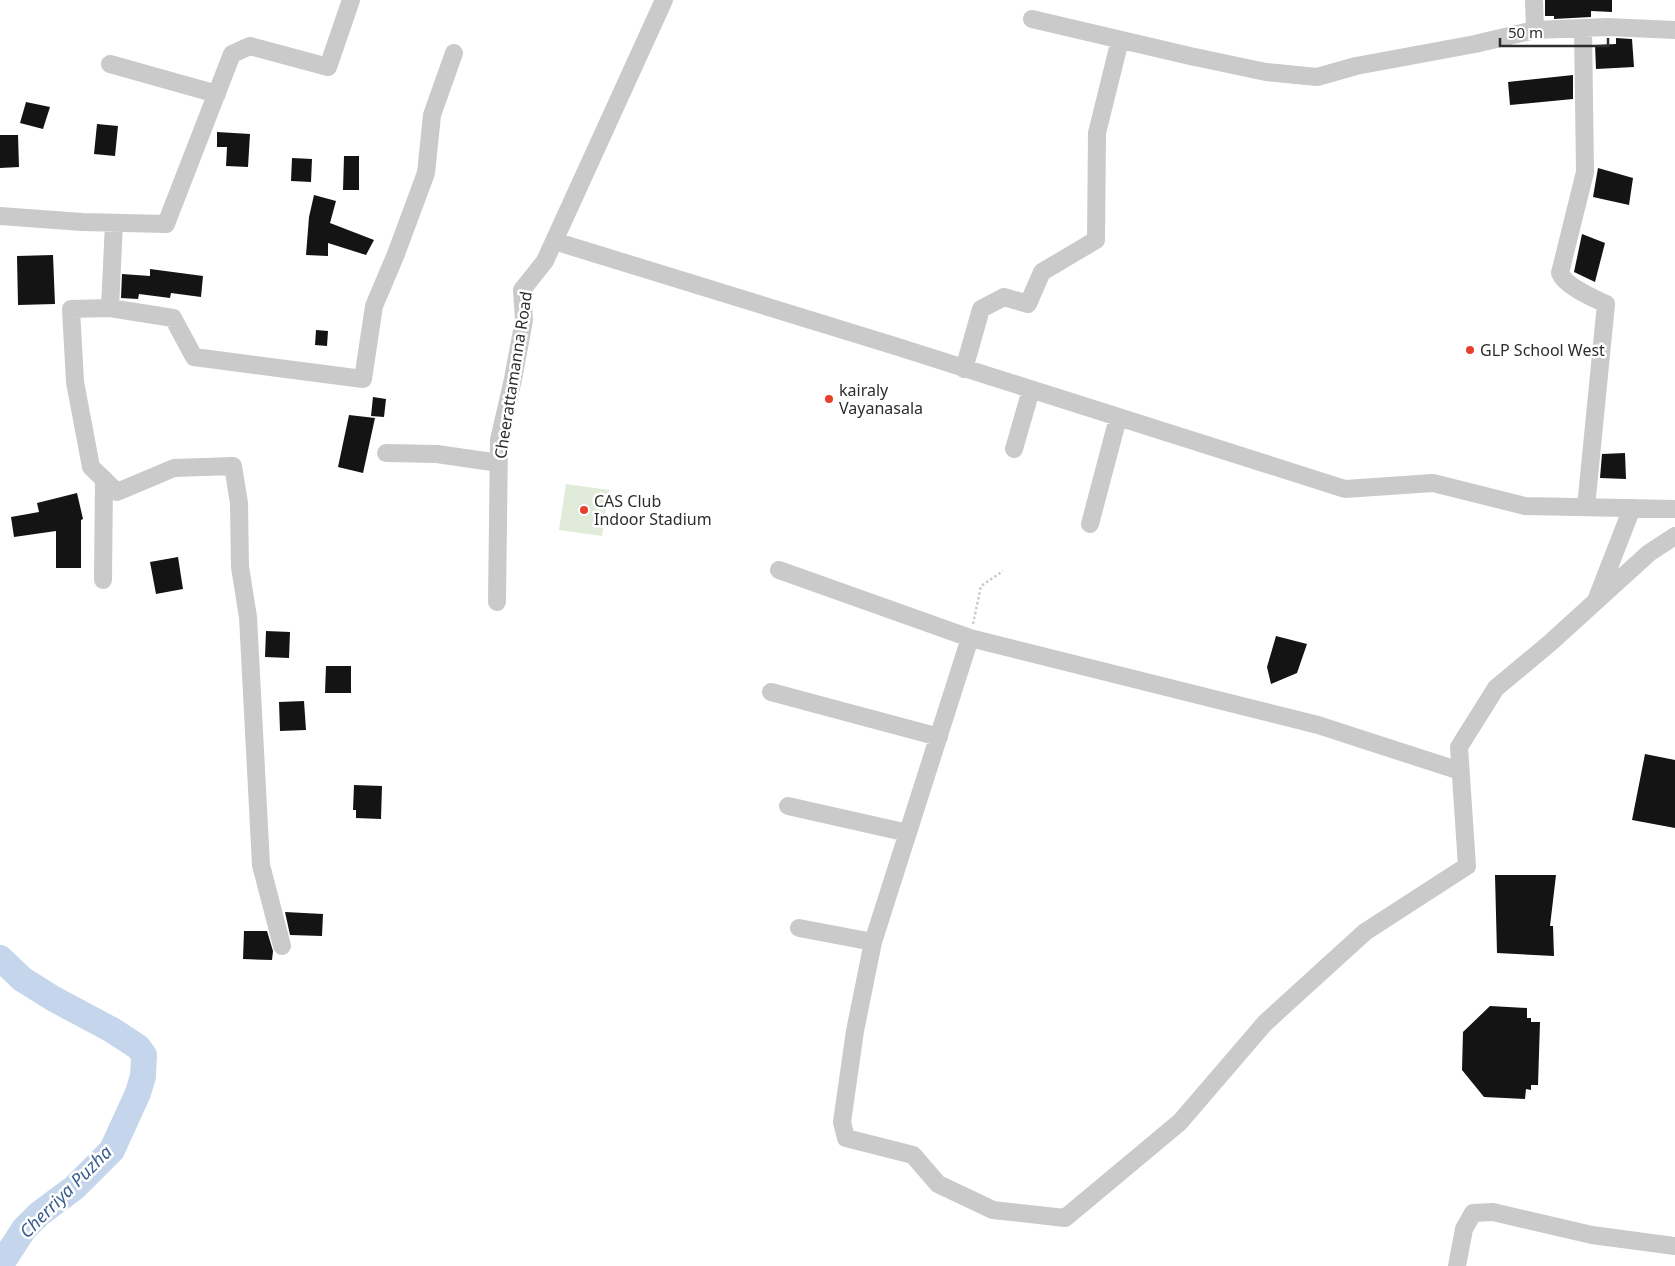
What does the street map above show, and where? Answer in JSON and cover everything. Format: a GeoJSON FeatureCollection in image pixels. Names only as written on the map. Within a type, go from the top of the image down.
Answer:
{"type":"FeatureCollection","features":[{"type":"Feature","properties":{"kind":"street"},"geometry":{"type":"LineString","coordinates":[[0,216],[82,222],[166,224],[232,54],[250,46],[328,67],[351,0]]}},
{"type":"Feature","properties":{"kind":"street"},"geometry":{"type":"LineString","coordinates":[[1534,0],[1535,30]]}},
{"type":"Feature","properties":{"kind":"street","name":"Cheerattamanna Road"},"geometry":{"type":"LineString","coordinates":[[497,602],[499,440],[524,320],[522,290],[545,261],[661,1]]}},
{"type":"Feature","properties":{"kind":"street"},"geometry":{"type":"LineString","coordinates":[[1032,19],[1266,72],[1317,77],[1356,66],[1476,44],[1535,30],[1607,27],[1675,30]]}},
{"type":"Feature","properties":{"kind":"street"},"geometry":{"type":"LineString","coordinates":[[1583,28],[1585,172],[1560,273],[1562,278],[1585,294],[1606,304],[1586,507]]}},
{"type":"Feature","properties":{"kind":"street"},"geometry":{"type":"LineString","coordinates":[[964,369],[981,309],[1004,297],[1028,304],[1042,272],[1096,240],[1098,133],[1120,40]]}},
{"type":"Feature","properties":{"kind":"street"},"geometry":{"type":"LineString","coordinates":[[282,946],[262,865],[248,617],[240,567],[239,503],[233,466],[174,468],[117,492],[91,467],[75,382],[71,309],[110,308],[173,318],[194,357],[363,379],[374,306],[396,254],[426,173],[432,115],[454,53]]}},
{"type":"Feature","properties":{"kind":"street"},"geometry":{"type":"LineString","coordinates":[[110,64],[217,94]]}},
{"type":"Feature","properties":{"kind":"street"},"geometry":{"type":"LineString","coordinates":[[110,308],[114,222]]}},
{"type":"Feature","properties":{"kind":"street"},"geometry":{"type":"LineString","coordinates":[[554,241],[1345,489],[1433,483],[1525,506],[1675,508]]}},
{"type":"Feature","properties":{"kind":"street"},"geometry":{"type":"LineString","coordinates":[[1014,449],[1031,390]]}},
{"type":"Feature","properties":{"kind":"street"},"geometry":{"type":"LineString","coordinates":[[1090,524],[1118,418]]}},
{"type":"Feature","properties":{"kind":"street"},"geometry":{"type":"LineString","coordinates":[[386,452],[437,454],[499,463]]}},
{"type":"Feature","properties":{"kind":"street"},"geometry":{"type":"LineString","coordinates":[[103,580],[104,478]]}},
{"type":"Feature","properties":{"kind":"street"},"geometry":{"type":"LineString","coordinates":[[1595,603],[1632,508]]}},
{"type":"Feature","properties":{"kind":"street"},"geometry":{"type":"LineString","coordinates":[[970,638],[873,942],[855,1031],[842,1122],[846,1138],[913,1155],[938,1184],[993,1210],[1065,1218],[1180,1122],[1265,1023],[1365,932],[1468,866],[1458,748],[1496,688],[1550,644],[1649,553],[1675,536]]}},
{"type":"Feature","properties":{"kind":"street"},"geometry":{"type":"LineString","coordinates":[[779,570],[970,638],[1318,725],[1460,771]]}},
{"type":"Feature","properties":{"kind":"street"},"geometry":{"type":"LineString","coordinates":[[771,692],[939,737]]}},
{"type":"Feature","properties":{"kind":"street"},"geometry":{"type":"LineString","coordinates":[[788,806],[908,833]]}},
{"type":"Feature","properties":{"kind":"street"},"geometry":{"type":"LineString","coordinates":[[799,928],[873,942]]}},
{"type":"Feature","properties":{"kind":"street"},"geometry":{"type":"LineString","coordinates":[[1457,1266],[1464,1229],[1473,1213],[1493,1212],[1592,1235],[1675,1246]]}},
{"type":"Feature","properties":{"kind":"path"},"geometry":{"type":"LineString","coordinates":[[970,638],[981,586],[1003,571]]}},
{"type":"Feature","properties":{"kind":"green space","name":"CAS Club Indoor Stadium"},"geometry":{"type":"Polygon","coordinates":[[[566,484],[609,490],[602,536],[559,530],[566,484]]]}},
{"type":"Feature","properties":{"kind":"building"},"geometry":{"type":"Polygon","coordinates":[[[1545,0],[1612,0],[1612,12],[1591,11],[1591,17],[1554,19],[1554,16],[1545,16],[1545,0]]]}},
{"type":"Feature","properties":{"kind":"building"},"geometry":{"type":"Polygon","coordinates":[[[1616,38],[1632,39],[1634,67],[1596,69],[1595,45],[1616,44],[1616,38]]]}},
{"type":"Feature","properties":{"kind":"building"},"geometry":{"type":"Polygon","coordinates":[[[1573,75],[1573,99],[1510,105],[1508,82],[1573,75]]]}},
{"type":"Feature","properties":{"kind":"building"},"geometry":{"type":"Polygon","coordinates":[[[26,102],[50,107],[43,129],[20,123],[26,102]]]}},
{"type":"Feature","properties":{"kind":"building"},"geometry":{"type":"Polygon","coordinates":[[[97,124],[118,126],[115,156],[94,154],[97,124]]]}},
{"type":"Feature","properties":{"kind":"building"},"geometry":{"type":"Polygon","coordinates":[[[217,132],[250,134],[248,167],[226,166],[227,147],[217,147],[217,132]]]}},
{"type":"Feature","properties":{"kind":"building"},"geometry":{"type":"Polygon","coordinates":[[[0,135],[18,135],[19,167],[0,168],[0,135]]]}},
{"type":"Feature","properties":{"kind":"building"},"geometry":{"type":"Polygon","coordinates":[[[344,156],[359,156],[359,190],[343,190],[344,156]]]}},
{"type":"Feature","properties":{"kind":"building"},"geometry":{"type":"Polygon","coordinates":[[[292,158],[312,159],[311,182],[291,181],[292,158]]]}},
{"type":"Feature","properties":{"kind":"building"},"geometry":{"type":"Polygon","coordinates":[[[1598,168],[1633,178],[1629,205],[1593,197],[1598,168]]]}},
{"type":"Feature","properties":{"kind":"building"},"geometry":{"type":"Polygon","coordinates":[[[314,195],[336,201],[330,223],[374,240],[366,255],[328,243],[328,256],[306,255],[309,217],[314,195]]]}},
{"type":"Feature","properties":{"kind":"building"},"geometry":{"type":"Polygon","coordinates":[[[1582,234],[1605,243],[1595,282],[1574,272],[1582,234]]]}},
{"type":"Feature","properties":{"kind":"building"},"geometry":{"type":"Polygon","coordinates":[[[53,255],[55,304],[18,305],[17,256],[53,255]]]}},
{"type":"Feature","properties":{"kind":"building"},"geometry":{"type":"Polygon","coordinates":[[[150,269],[203,276],[201,297],[171,293],[170,298],[139,294],[138,299],[121,298],[122,274],[150,276],[150,269]]]}},
{"type":"Feature","properties":{"kind":"building"},"geometry":{"type":"Polygon","coordinates":[[[316,330],[328,331],[327,346],[315,345],[316,330]]]}},
{"type":"Feature","properties":{"kind":"building"},"geometry":{"type":"Polygon","coordinates":[[[373,397],[386,399],[384,417],[371,416],[373,397]]]}},
{"type":"Feature","properties":{"kind":"building"},"geometry":{"type":"Polygon","coordinates":[[[349,415],[375,418],[363,473],[338,467],[349,415]]]}},
{"type":"Feature","properties":{"kind":"building"},"geometry":{"type":"Polygon","coordinates":[[[1625,453],[1626,479],[1600,478],[1602,454],[1625,453]]]}},
{"type":"Feature","properties":{"kind":"building"},"geometry":{"type":"Polygon","coordinates":[[[77,493],[83,519],[81,520],[81,568],[56,568],[56,531],[14,537],[11,517],[39,512],[37,503],[77,493]]]}},
{"type":"Feature","properties":{"kind":"building"},"geometry":{"type":"Polygon","coordinates":[[[178,557],[183,589],[156,594],[150,562],[178,557]]]}},
{"type":"Feature","properties":{"kind":"building"},"geometry":{"type":"Polygon","coordinates":[[[266,631],[290,632],[289,658],[265,657],[266,631]]]}},
{"type":"Feature","properties":{"kind":"building"},"geometry":{"type":"Polygon","coordinates":[[[1276,636],[1307,644],[1297,673],[1271,684],[1267,667],[1276,636]]]}},
{"type":"Feature","properties":{"kind":"building"},"geometry":{"type":"Polygon","coordinates":[[[326,666],[351,666],[351,693],[325,693],[326,666]]]}},
{"type":"Feature","properties":{"kind":"building"},"geometry":{"type":"Polygon","coordinates":[[[304,701],[306,730],[280,731],[279,702],[304,701]]]}},
{"type":"Feature","properties":{"kind":"building"},"geometry":{"type":"Polygon","coordinates":[[[1645,754],[1675,760],[1675,828],[1632,820],[1645,754]]]}},
{"type":"Feature","properties":{"kind":"building"},"geometry":{"type":"Polygon","coordinates":[[[354,785],[382,786],[381,819],[356,818],[356,810],[353,810],[354,785]]]}},
{"type":"Feature","properties":{"kind":"building"},"geometry":{"type":"Polygon","coordinates":[[[1495,875],[1556,875],[1550,926],[1553,926],[1554,956],[1497,953],[1495,875]]]}},
{"type":"Feature","properties":{"kind":"building"},"geometry":{"type":"Polygon","coordinates":[[[285,912],[323,914],[322,936],[290,935],[285,912]]]}},
{"type":"Feature","properties":{"kind":"building"},"geometry":{"type":"Polygon","coordinates":[[[244,931],[267,931],[273,951],[272,960],[243,959],[244,931]]]}},
{"type":"Feature","properties":{"kind":"building"},"geometry":{"type":"Polygon","coordinates":[[[1490,1006],[1527,1008],[1527,1018],[1531,1018],[1531,1022],[1540,1022],[1538,1085],[1531,1085],[1531,1090],[1526,1089],[1525,1099],[1484,1097],[1462,1070],[1463,1032],[1490,1006]]]}},
{"type":"Feature","properties":{"kind":"waterway","name":"Cherriya Puzha"},"geometry":{"type":"LineString","coordinates":[[0,958],[22,979],[54,999],[112,1030],[138,1047],[144,1055],[143,1076],[138,1093],[112,1150],[74,1188],[39,1214],[24,1229],[0,1266]]}},
{"type":"Feature","properties":{"kind":"place","name":"GLP School West"},"geometry":{"type":"Point","coordinates":[1470,350]}},
{"type":"Feature","properties":{"kind":"place","name":"kairaly Vayanasala"},"geometry":{"type":"Point","coordinates":[829,399]}},
{"type":"Feature","properties":{"kind":"place","name":"CAS Club Indoor Stadium"},"geometry":{"type":"Point","coordinates":[584,510]}}]}
